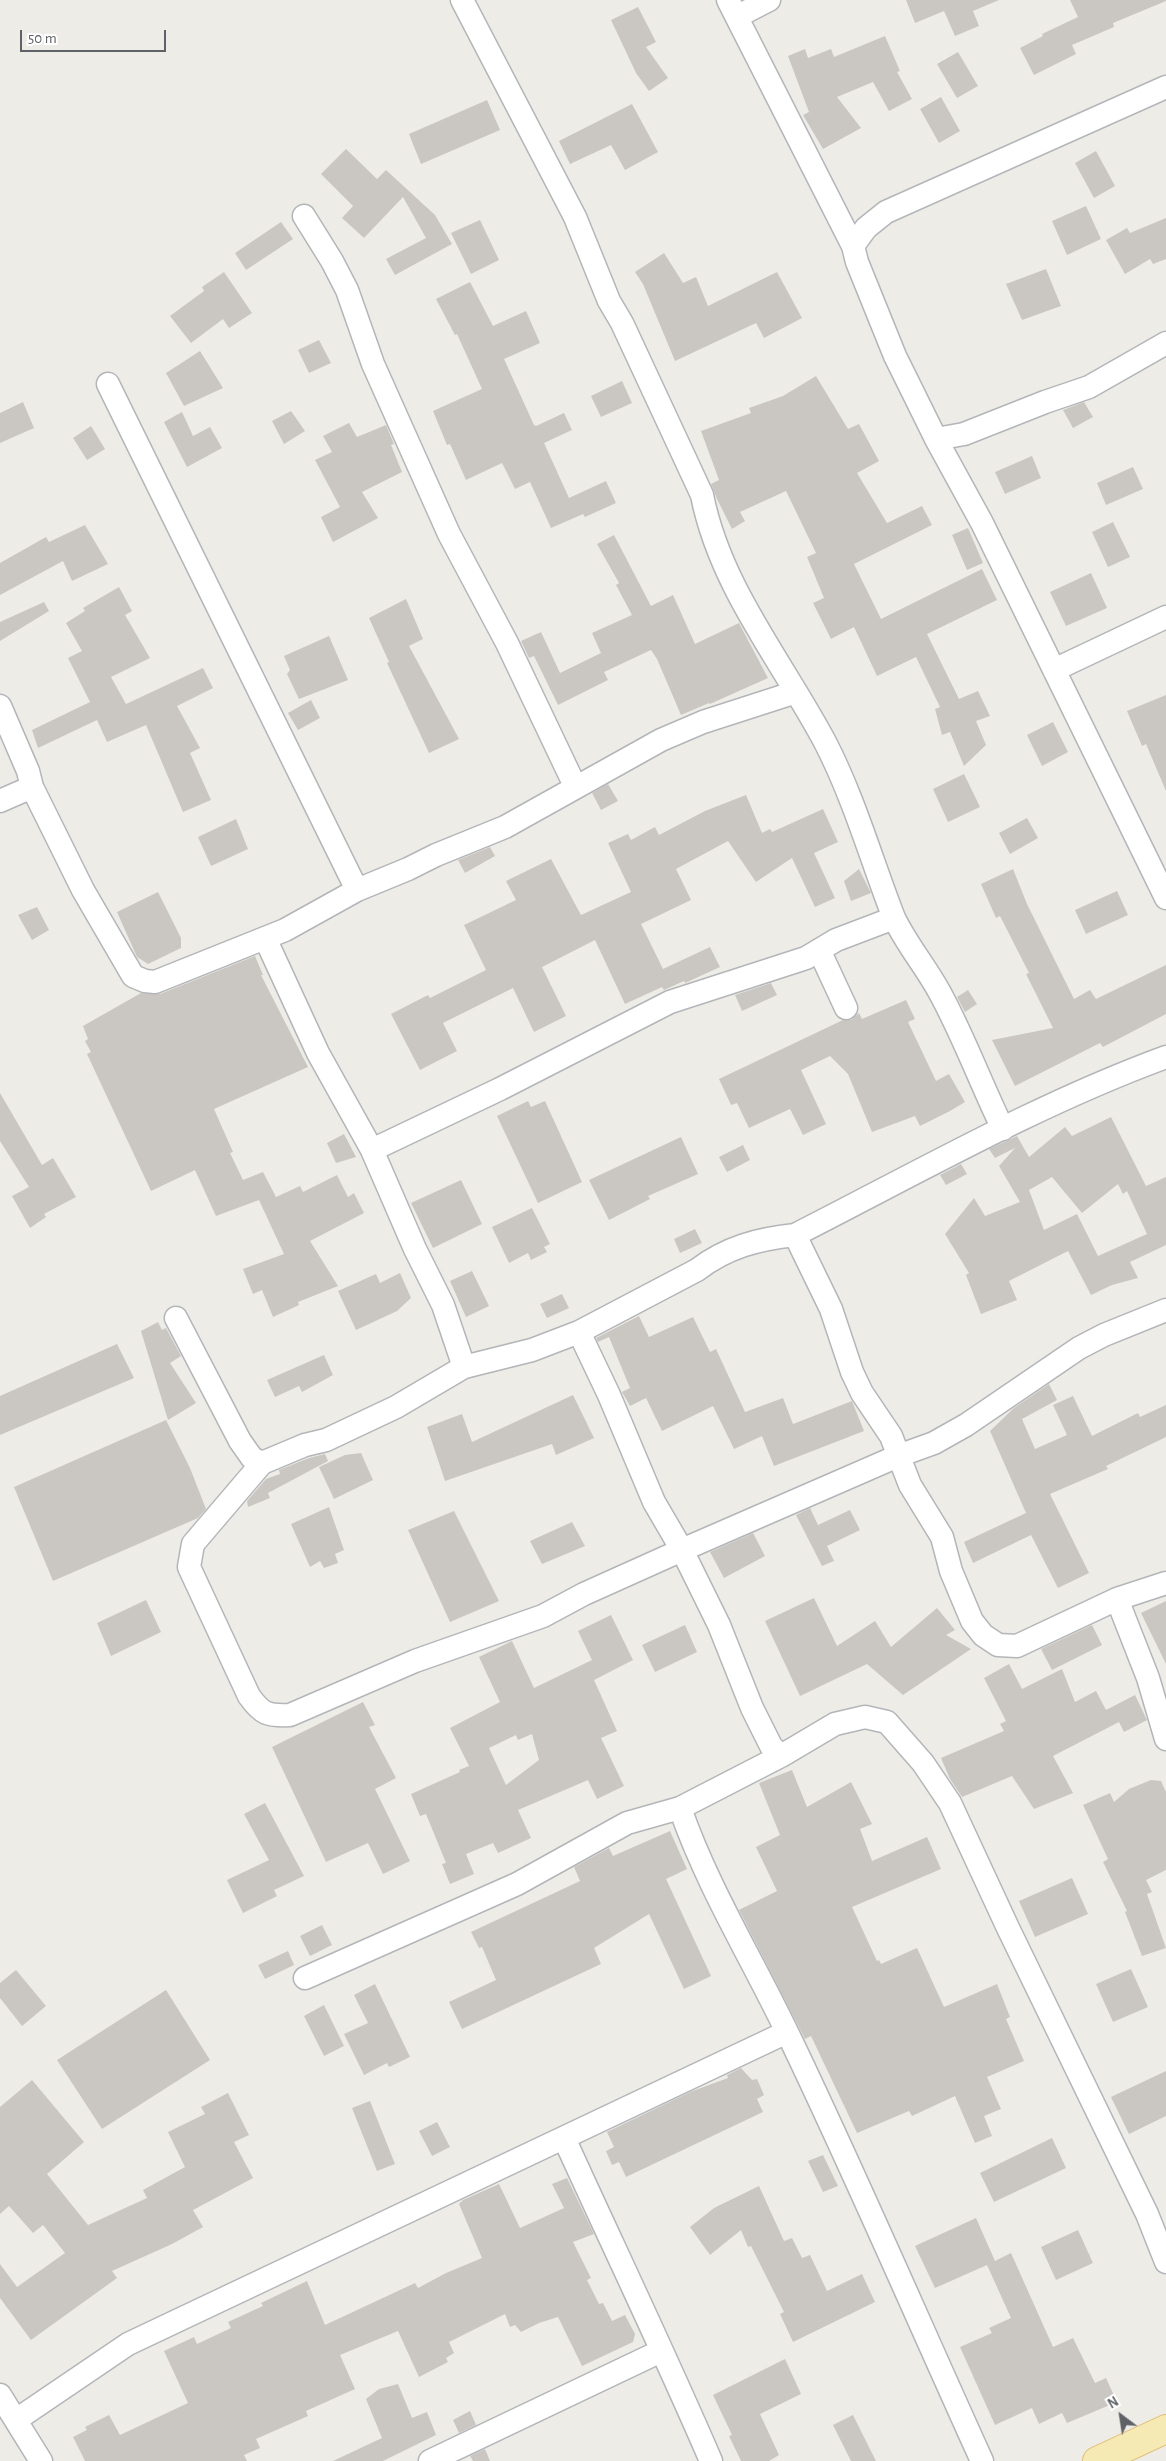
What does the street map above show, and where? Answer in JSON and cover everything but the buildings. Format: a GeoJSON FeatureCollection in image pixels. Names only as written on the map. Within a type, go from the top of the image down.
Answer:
{"type":"FeatureCollection","features":[{"type":"Feature","properties":{"kind":"main road"},"geometry":{"type":"LineString","coordinates":[[1097,2461],[1166,2429]]}},
{"type":"Feature","properties":{"kind":"main road"},"geometry":{"type":"LineString","coordinates":[[1138,2461],[1166,2448]]}},
{"type":"Feature","properties":{"kind":"street"},"geometry":{"type":"LineString","coordinates":[[462,0],[575,217],[609,301],[622,323],[702,495],[707,520],[720,554],[745,608],[796,692],[841,775],[894,918],[904,938],[940,992],[966,1043],[1002,1129]]}},
{"type":"Feature","properties":{"kind":"street"},"geometry":{"type":"LineString","coordinates":[[769,0],[733,8],[853,246],[857,262],[895,356],[936,439],[982,524],[1164,887]]}},
{"type":"Feature","properties":{"kind":"street"},"geometry":{"type":"LineString","coordinates":[[853,246],[866,228],[886,212],[1166,87]]}},
{"type":"Feature","properties":{"kind":"street"},"geometry":{"type":"LineString","coordinates":[[304,216],[332,261],[346,290],[373,364],[449,534],[507,643],[575,786]]}},
{"type":"Feature","properties":{"kind":"street"},"geometry":{"type":"LineString","coordinates":[[936,439],[964,434],[1045,402],[1089,388],[1166,343]]}},
{"type":"Feature","properties":{"kind":"street"},"geometry":{"type":"LineString","coordinates":[[108,384],[357,890]]}},
{"type":"Feature","properties":{"kind":"street"},"geometry":{"type":"LineString","coordinates":[[1054,670],[1166,617]]}},
{"type":"Feature","properties":{"kind":"street"},"geometry":{"type":"LineString","coordinates":[[0,706],[28,771],[32,787],[84,890],[133,976],[144,981],[155,982],[286,930],[357,890],[505,827],[575,786],[661,740],[703,722],[796,692]]}},
{"type":"Feature","properties":{"kind":"street"},"geometry":{"type":"LineString","coordinates":[[0,801],[32,787]]}},
{"type":"Feature","properties":{"kind":"street"},"geometry":{"type":"LineString","coordinates":[[372,1150],[500,1089],[670,1002],[806,958],[820,952],[836,940],[894,918]]}},
{"type":"Feature","properties":{"kind":"street"},"geometry":{"type":"LineString","coordinates":[[265,938],[318,1053],[372,1150],[415,1249],[443,1306],[464,1367]]}},
{"type":"Feature","properties":{"kind":"street"},"geometry":{"type":"LineString","coordinates":[[820,952],[846,1008]]}},
{"type":"Feature","properties":{"kind":"street"},"geometry":{"type":"LineString","coordinates":[[1166,1057],[1137,1068],[1002,1129],[795,1234],[758,1239],[732,1249],[713,1258],[697,1270],[578,1332],[532,1350],[464,1367],[396,1407],[353,1428],[326,1440],[262,1462],[193,1544],[189,1567],[249,1696],[260,1711],[273,1715],[300,1712],[415,1661],[543,1616],[584,1594],[682,1550],[898,1456],[934,1443],[966,1425],[1104,1335],[1166,1310]]}},
{"type":"Feature","properties":{"kind":"street"},"geometry":{"type":"LineString","coordinates":[[795,1234],[831,1309],[852,1372],[862,1393],[891,1436],[910,1484],[942,1537],[951,1571],[972,1621],[983,1635],[998,1645],[1017,1646],[1118,1599],[1166,1583]]}},
{"type":"Feature","properties":{"kind":"street"},"geometry":{"type":"LineString","coordinates":[[176,1318],[240,1441],[252,1458],[262,1462]]}},
{"type":"Feature","properties":{"kind":"street"},"geometry":{"type":"LineString","coordinates":[[578,1332],[609,1395],[654,1502],[682,1550],[719,1625],[763,1731],[771,1746],[781,1756]]}},
{"type":"Feature","properties":{"kind":"street"},"geometry":{"type":"LineString","coordinates":[[1118,1599],[1148,1678],[1166,1739]]}},
{"type":"Feature","properties":{"kind":"street"},"geometry":{"type":"LineString","coordinates":[[305,1978],[517,1884],[627,1823],[680,1808],[781,1756],[835,1724],[865,1717],[887,1722],[923,1763],[950,1802],[1008,1928],[1147,2214],[1166,2262]]}},
{"type":"Feature","properties":{"kind":"street"},"geometry":{"type":"LineString","coordinates":[[680,1808],[700,1861],[787,2032],[982,2461]]}},
{"type":"Feature","properties":{"kind":"street"},"geometry":{"type":"LineString","coordinates":[[16,2420],[128,2344],[787,2032]]}},
{"type":"Feature","properties":{"kind":"street"},"geometry":{"type":"LineString","coordinates":[[564,2138],[661,2351],[680,2388],[710,2461]]}},
{"type":"Feature","properties":{"kind":"street"},"geometry":{"type":"LineString","coordinates":[[430,2461],[661,2351]]}},
{"type":"Feature","properties":{"kind":"street"},"geometry":{"type":"LineString","coordinates":[[0,2395],[41,2461]]}}]}
